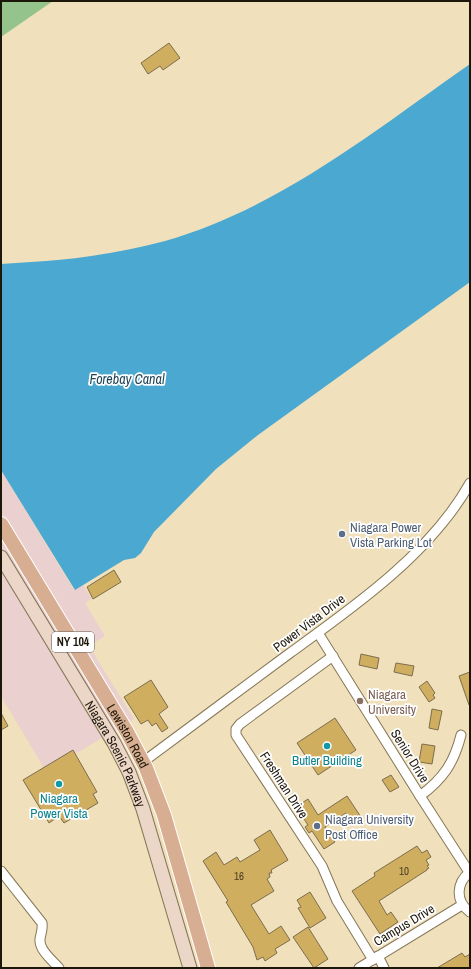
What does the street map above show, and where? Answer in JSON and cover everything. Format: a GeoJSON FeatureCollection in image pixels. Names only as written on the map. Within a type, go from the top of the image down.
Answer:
{"type":"FeatureCollection","features":[{"type":"Feature","properties":{"kind":"main road","name":"Lewiston Road"},"geometry":{"type":"LineString","coordinates":[[1,524],[127,732],[143,762],[164,815],[208,968]]}},
{"type":"Feature","properties":{"kind":"main road","name":"Niagara Scenic Parkway"},"geometry":{"type":"LineString","coordinates":[[1,557],[114,743],[129,772],[145,813],[190,968]]}},
{"type":"Feature","properties":{"kind":"street","name":"Power Vista Drive"},"geometry":{"type":"LineString","coordinates":[[143,762],[318,633],[380,584],[402,565],[443,522],[469,488]]}},
{"type":"Feature","properties":{"kind":"street","name":"Senior Drive"},"geometry":{"type":"LineString","coordinates":[[318,633],[420,796],[470,872]]}},
{"type":"Feature","properties":{"kind":"street","name":"Freshman Drive"},"geometry":{"type":"LineString","coordinates":[[333,656],[240,724],[236,729],[236,735],[322,866],[337,901],[375,958]]}},
{"type":"Feature","properties":{"kind":"street"},"geometry":{"type":"LineString","coordinates":[[420,796],[438,780],[448,768],[454,758],[462,735]]}},
{"type":"Feature","properties":{"kind":"street"},"geometry":{"type":"LineString","coordinates":[[1,871],[42,923],[40,944],[44,952],[59,968]]}},
{"type":"Feature","properties":{"kind":"street"},"geometry":{"type":"LineString","coordinates":[[470,872],[463,878],[459,887],[459,896],[462,905],[470,912]]}},
{"type":"Feature","properties":{"kind":"street","name":"Campus Drive"},"geometry":{"type":"LineString","coordinates":[[359,968],[462,905]]}},
{"type":"Feature","properties":{"kind":"street"},"geometry":{"type":"LineString","coordinates":[[375,958],[384,968]]}},
{"type":"Feature","properties":{"kind":"shaded area"},"geometry":{"type":"Polygon","coordinates":[[[1,470],[74,590],[83,585],[92,599],[85,603],[105,636],[89,646],[134,719],[75,754],[44,768],[1,696],[1,470]]]}},
{"type":"Feature","properties":{"kind":"green space"},"geometry":{"type":"Polygon","coordinates":[[[1,1],[53,1],[1,37],[1,1]]]}},
{"type":"Feature","properties":{"kind":"water","name":"Forebay Canal"},"geometry":{"type":"Polygon","coordinates":[[[470,64],[470,282],[258,435],[216,469],[154,532],[141,553],[135,558],[124,560],[75,590],[1,470],[1,264],[61,260],[121,251],[165,241],[207,227],[248,209],[325,165],[362,141],[470,64]]]}},
{"type":"Feature","properties":{"kind":"building"},"geometry":{"type":"Polygon","coordinates":[[[169,43],[180,58],[163,70],[160,66],[148,74],[141,63],[169,43]]]}},
{"type":"Feature","properties":{"kind":"building"},"geometry":{"type":"Polygon","coordinates":[[[114,570],[121,582],[93,599],[87,587],[114,570]]]}},
{"type":"Feature","properties":{"kind":"building"},"geometry":{"type":"Polygon","coordinates":[[[361,654],[379,658],[377,669],[359,665],[361,654]]]}},
{"type":"Feature","properties":{"kind":"building"},"geometry":{"type":"Polygon","coordinates":[[[396,663],[414,666],[412,676],[394,672],[396,663]]]}},
{"type":"Feature","properties":{"kind":"building"},"geometry":{"type":"Polygon","coordinates":[[[470,672],[470,705],[469,705],[459,676],[470,672]]]}},
{"type":"Feature","properties":{"kind":"building"},"geometry":{"type":"Polygon","coordinates":[[[151,680],[168,707],[159,714],[168,728],[162,732],[156,723],[152,726],[148,720],[141,724],[124,697],[151,680]]]}},
{"type":"Feature","properties":{"kind":"building"},"geometry":{"type":"Polygon","coordinates":[[[427,681],[435,693],[433,695],[435,698],[429,702],[419,687],[427,681]]]}},
{"type":"Feature","properties":{"kind":"building"},"geometry":{"type":"Polygon","coordinates":[[[432,709],[442,711],[438,730],[429,728],[432,709]]]}},
{"type":"Feature","properties":{"kind":"building"},"geometry":{"type":"Polygon","coordinates":[[[1,713],[8,726],[1,730],[1,713]]]}},
{"type":"Feature","properties":{"kind":"building","name":"Butler Building"},"geometry":{"type":"Polygon","coordinates":[[[335,718],[356,750],[318,775],[297,743],[335,718]]]}},
{"type":"Feature","properties":{"kind":"building"},"geometry":{"type":"Polygon","coordinates":[[[422,744],[435,746],[432,764],[419,762],[422,744]]]}},
{"type":"Feature","properties":{"kind":"building","name":"Niagara Power Vista"},"geometry":{"type":"Polygon","coordinates":[[[73,750],[97,792],[93,794],[98,803],[64,823],[59,816],[49,823],[23,780],[73,750]]]}},
{"type":"Feature","properties":{"kind":"building"},"geometry":{"type":"Polygon","coordinates":[[[391,775],[399,787],[390,792],[382,780],[391,775]]]}},
{"type":"Feature","properties":{"kind":"building"},"geometry":{"type":"Polygon","coordinates":[[[347,796],[361,817],[353,823],[346,813],[325,827],[335,842],[324,849],[312,831],[309,833],[305,827],[308,825],[296,807],[308,799],[318,815],[347,796]]]}},
{"type":"Feature","properties":{"kind":"building"},"geometry":{"type":"Polygon","coordinates":[[[270,830],[288,860],[271,870],[272,873],[269,873],[270,877],[267,879],[274,891],[251,905],[269,934],[281,926],[290,940],[275,949],[277,953],[265,961],[263,957],[257,960],[253,947],[226,902],[228,901],[203,861],[216,852],[224,865],[237,857],[240,862],[260,850],[254,840],[270,830]]]}},
{"type":"Feature","properties":{"kind":"building"},"geometry":{"type":"Polygon","coordinates":[[[417,846],[422,853],[427,850],[431,857],[426,860],[429,868],[379,901],[387,915],[391,912],[398,922],[380,934],[352,891],[375,876],[374,873],[417,846]]]}},
{"type":"Feature","properties":{"kind":"building"},"geometry":{"type":"Polygon","coordinates":[[[310,892],[326,918],[310,928],[298,908],[301,907],[297,900],[310,892]]]}},
{"type":"Feature","properties":{"kind":"building"},"geometry":{"type":"Polygon","coordinates":[[[308,927],[328,959],[314,968],[293,937],[308,927]]]}},
{"type":"Feature","properties":{"kind":"building"},"geometry":{"type":"Polygon","coordinates":[[[462,953],[465,957],[470,954],[470,968],[437,968],[462,953]]]}},
{"type":"Feature","properties":{"kind":"place","name":"Niagara Power Vista Parking Lot"},"geometry":{"type":"Point","coordinates":[342,534]}},
{"type":"Feature","properties":{"kind":"place","name":"Niagara University"},"geometry":{"type":"Point","coordinates":[360,701]}},
{"type":"Feature","properties":{"kind":"place","name":"Butler Building"},"geometry":{"type":"Point","coordinates":[327,746]}},
{"type":"Feature","properties":{"kind":"place","name":"Niagara Power Vista"},"geometry":{"type":"Point","coordinates":[59,784]}},
{"type":"Feature","properties":{"kind":"place","name":"Niagara University Post Office"},"geometry":{"type":"Point","coordinates":[317,826]}}]}
